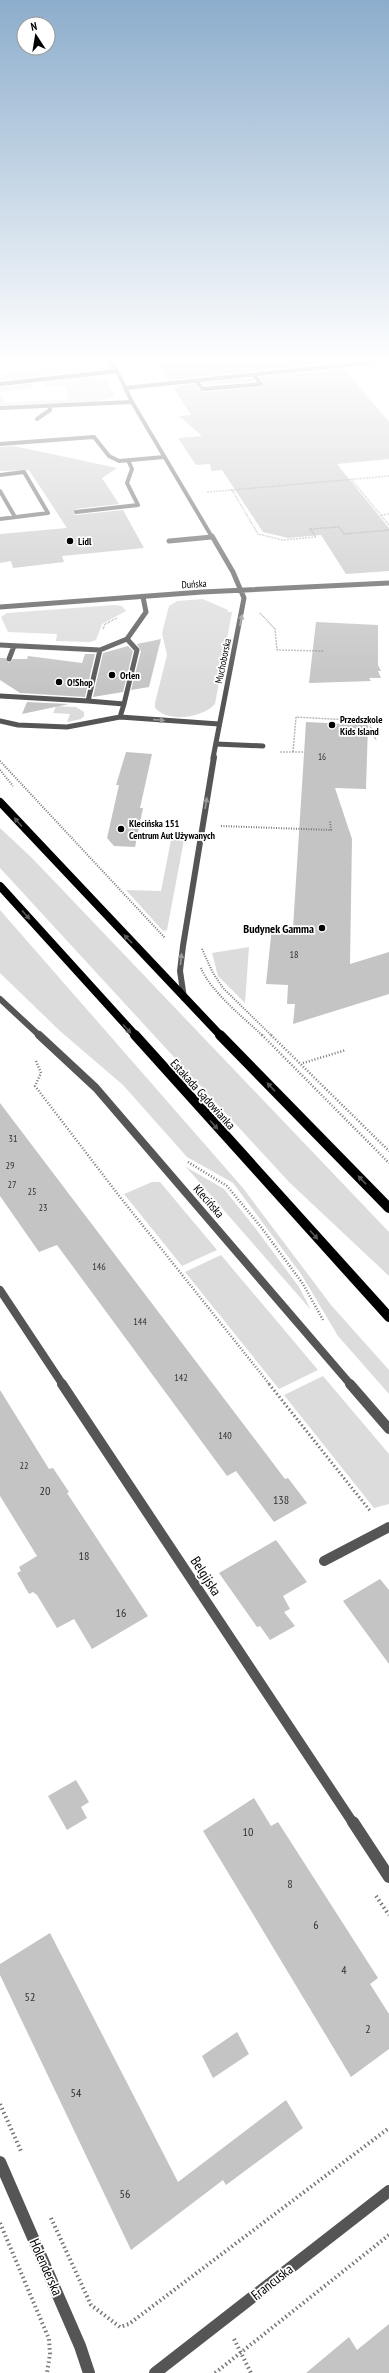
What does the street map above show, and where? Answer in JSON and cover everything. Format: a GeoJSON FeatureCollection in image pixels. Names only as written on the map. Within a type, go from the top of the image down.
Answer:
{"type":"FeatureCollection","features":[{"type":"Feature","properties":{"kind":"main road"},"geometry":{"type":"LineString","coordinates":[[0,802],[184,998],[389,1208]]}},
{"type":"Feature","properties":{"kind":"main road","name":"Estakada Gądowianka"},"geometry":{"type":"LineString","coordinates":[[0,886],[389,1317]]}},
{"type":"Feature","properties":{"kind":"street"},"geometry":{"type":"LineString","coordinates":[[0,475],[24,472],[48,513],[0,519]]}},
{"type":"Feature","properties":{"kind":"street"},"geometry":{"type":"LineString","coordinates":[[76,512],[138,505],[127,483],[131,472]]}},
{"type":"Feature","properties":{"kind":"street","name":"Muchoborska"},"geometry":{"type":"LineString","coordinates":[[173,472],[242,590],[243,612],[219,724],[182,950],[180,971],[184,998]]}},
{"type":"Feature","properties":{"kind":"street"},"geometry":{"type":"LineString","coordinates":[[0,491],[15,517]]}},
{"type":"Feature","properties":{"kind":"street"},"geometry":{"type":"LineString","coordinates":[[169,541],[212,537]]}},
{"type":"Feature","properties":{"kind":"street","name":"Duńska"},"geometry":{"type":"LineString","coordinates":[[0,607],[242,590],[389,583]]}},
{"type":"Feature","properties":{"kind":"street"},"geometry":{"type":"LineString","coordinates":[[0,645],[100,650],[127,639],[146,612],[143,597]]}},
{"type":"Feature","properties":{"kind":"street"},"geometry":{"type":"LineString","coordinates":[[120,717],[137,650],[127,639]]}},
{"type":"Feature","properties":{"kind":"street"},"geometry":{"type":"LineString","coordinates":[[9,658],[14,646]]}},
{"type":"Feature","properties":{"kind":"street"},"geometry":{"type":"LineString","coordinates":[[88,702],[100,650]]}},
{"type":"Feature","properties":{"kind":"street"},"geometry":{"type":"LineString","coordinates":[[0,696],[124,704]]}},
{"type":"Feature","properties":{"kind":"street"},"geometry":{"type":"LineString","coordinates":[[0,721],[18,725],[67,727],[120,717],[219,724]]}},
{"type":"Feature","properties":{"kind":"street"},"geometry":{"type":"LineString","coordinates":[[216,744],[263,746]]}},
{"type":"Feature","properties":{"kind":"street","name":"Klecińska"},"geometry":{"type":"LineString","coordinates":[[0,999],[96,1088],[389,1429]]}},
{"type":"Feature","properties":{"kind":"street","name":"Belgijska"},"geometry":{"type":"LineString","coordinates":[[0,1290],[389,1877]]}},
{"type":"Feature","properties":{"kind":"street"},"geometry":{"type":"LineString","coordinates":[[324,1561],[387,1528]]}},
{"type":"Feature","properties":{"kind":"street","name":"Holenderska"},"geometry":{"type":"LineString","coordinates":[[0,2162],[80,2346],[89,2373]]}},
{"type":"Feature","properties":{"kind":"street","name":"Francuska"},"geometry":{"type":"LineString","coordinates":[[155,2373],[389,2191]]}},
{"type":"Feature","properties":{"kind":"path"},"geometry":{"type":"LineString","coordinates":[[205,492],[389,476]]}},
{"type":"Feature","properties":{"kind":"path"},"geometry":{"type":"LineString","coordinates":[[350,479],[389,525]]}},
{"type":"Feature","properties":{"kind":"path"},"geometry":{"type":"LineString","coordinates":[[232,490],[258,534],[284,540],[316,537],[310,529],[339,527],[344,534],[389,530]]}},
{"type":"Feature","properties":{"kind":"path"},"geometry":{"type":"LineString","coordinates":[[380,515],[389,514]]}},
{"type":"Feature","properties":{"kind":"path"},"geometry":{"type":"LineString","coordinates":[[254,610],[273,624],[278,633],[277,650],[324,651]]}},
{"type":"Feature","properties":{"kind":"path"},"geometry":{"type":"LineString","coordinates":[[293,752],[296,717],[368,721],[376,740]]}},
{"type":"Feature","properties":{"kind":"path"},"geometry":{"type":"LineString","coordinates":[[0,761],[167,940]]}},
{"type":"Feature","properties":{"kind":"path"},"geometry":{"type":"LineString","coordinates":[[0,770],[18,792]]}},
{"type":"Feature","properties":{"kind":"path"},"geometry":{"type":"LineString","coordinates":[[220,826],[331,830],[330,821]]}},
{"type":"Feature","properties":{"kind":"path"},"geometry":{"type":"LineString","coordinates":[[196,948],[206,954],[213,973],[223,988],[389,1151]]}},
{"type":"Feature","properties":{"kind":"path"},"geometry":{"type":"LineString","coordinates":[[201,968],[204,975],[220,993],[296,1066],[389,1162]]}},
{"type":"Feature","properties":{"kind":"path"},"geometry":{"type":"LineString","coordinates":[[304,1063],[346,1050]]}},
{"type":"Feature","properties":{"kind":"path"},"geometry":{"type":"LineString","coordinates":[[34,1057],[41,1073],[34,1086],[120,1197],[387,1528]]}},
{"type":"Feature","properties":{"kind":"path"},"geometry":{"type":"LineString","coordinates":[[0,2104],[24,2159]]}},
{"type":"Feature","properties":{"kind":"path"},"geometry":{"type":"LineString","coordinates":[[49,2214],[92,2305],[120,2327],[129,2324],[389,2128]]}},
{"type":"Feature","properties":{"kind":"path"},"geometry":{"type":"LineString","coordinates":[[0,2223],[49,2339],[50,2354],[47,2373]]}},
{"type":"Feature","properties":{"kind":"path"},"geometry":{"type":"LineString","coordinates":[[216,2373],[389,2235]]}},
{"type":"Feature","properties":{"kind":"path"},"geometry":{"type":"LineString","coordinates":[[224,2319],[251,2373]]}},
{"type":"Feature","properties":{"kind":"shaded area"},"geometry":{"type":"Polygon","coordinates":[[[203,599],[228,610],[228,612],[232,612],[215,704],[202,713],[185,717],[168,716],[155,708],[155,703],[167,655],[162,633],[169,606],[177,601],[203,599]]]}},
{"type":"Feature","properties":{"kind":"shaded area"},"geometry":{"type":"Polygon","coordinates":[[[114,605],[122,606],[126,611],[102,624],[96,640],[90,642],[56,641],[57,634],[8,632],[1,617],[7,613],[114,605]]]}},
{"type":"Feature","properties":{"kind":"shaded area"},"geometry":{"type":"Polygon","coordinates":[[[56,706],[76,707],[84,712],[84,716],[81,719],[67,722],[70,714],[53,713],[56,706]]]}},
{"type":"Feature","properties":{"kind":"shaded area"},"geometry":{"type":"Polygon","coordinates":[[[0,828],[32,858],[389,1232],[389,1276],[289,1182],[0,868],[0,828]]]}},
{"type":"Feature","properties":{"kind":"shaded area"},"geometry":{"type":"Polygon","coordinates":[[[171,840],[184,840],[167,930],[163,931],[126,890],[161,891],[171,840]]]}},
{"type":"Feature","properties":{"kind":"shaded area"},"geometry":{"type":"Polygon","coordinates":[[[0,910],[243,1188],[331,1305],[389,1370],[389,1394],[338,1336],[301,1274],[233,1183],[187,1157],[123,1085],[60,1031],[0,973],[0,910]]]}},
{"type":"Feature","properties":{"kind":"shaded area"},"geometry":{"type":"Polygon","coordinates":[[[249,947],[245,1003],[218,976],[212,953],[249,947]]]}},
{"type":"Feature","properties":{"kind":"shaded area"},"geometry":{"type":"Polygon","coordinates":[[[186,1167],[224,1189],[299,1287],[311,1310],[186,1167]]]}},
{"type":"Feature","properties":{"kind":"shaded area"},"geometry":{"type":"Polygon","coordinates":[[[152,1182],[160,1182],[217,1250],[182,1266],[124,1194],[152,1182]]]}},
{"type":"Feature","properties":{"kind":"shaded area"},"geometry":{"type":"Polygon","coordinates":[[[221,1255],[318,1370],[279,1389],[185,1272],[221,1255]]]}},
{"type":"Feature","properties":{"kind":"shaded area"},"geometry":{"type":"Polygon","coordinates":[[[323,1376],[389,1454],[389,1504],[374,1508],[284,1395],[323,1376]]]}},
{"type":"Feature","properties":{"kind":"building"},"geometry":{"type":"Polygon","coordinates":[[[30,472],[111,472],[102,478],[119,504],[76,509],[73,513],[76,515],[123,510],[144,548],[62,556],[64,562],[13,568],[11,561],[0,563],[0,534],[67,528],[30,472]]]}},
{"type":"Feature","properties":{"kind":"building"},"geometry":{"type":"Polygon","coordinates":[[[223,472],[343,472],[389,528],[389,571],[346,574],[321,535],[288,538],[263,532],[223,472]]]}},
{"type":"Feature","properties":{"kind":"building"},"geometry":{"type":"Polygon","coordinates":[[[316,622],[378,625],[378,665],[381,671],[378,671],[381,678],[369,678],[371,681],[309,683],[316,622]]]}},
{"type":"Feature","properties":{"kind":"building"},"geometry":{"type":"Polygon","coordinates":[[[161,639],[149,687],[131,690],[141,651],[137,644],[161,639]]]}},
{"type":"Feature","properties":{"kind":"building"},"geometry":{"type":"Polygon","coordinates":[[[128,646],[133,651],[123,692],[93,697],[103,653],[128,646]]]}},
{"type":"Feature","properties":{"kind":"building"},"geometry":{"type":"Polygon","coordinates":[[[85,654],[95,654],[85,697],[20,693],[0,680],[0,658],[5,658],[9,663],[13,659],[27,659],[28,656],[82,663],[85,654]]]}},
{"type":"Feature","properties":{"kind":"building"},"geometry":{"type":"Polygon","coordinates":[[[27,702],[69,704],[22,714],[27,702]]]}},
{"type":"Feature","properties":{"kind":"building","name":"Budynek Gamma"},"geometry":{"type":"Polygon","coordinates":[[[306,722],[368,725],[366,789],[335,788],[352,839],[350,964],[389,952],[389,994],[293,1024],[295,1004],[287,1004],[288,985],[266,984],[272,927],[293,928],[306,722]]]}},
{"type":"Feature","properties":{"kind":"building"},"geometry":{"type":"Polygon","coordinates":[[[126,752],[152,754],[140,808],[143,808],[135,847],[114,846],[107,838],[119,785],[116,785],[126,752]]]}},
{"type":"Feature","properties":{"kind":"building"},"geometry":{"type":"Polygon","coordinates":[[[0,1103],[285,1479],[288,1478],[307,1503],[274,1522],[236,1471],[227,1476],[57,1245],[39,1252],[0,1196],[0,1103]]]}},
{"type":"Feature","properties":{"kind":"building"},"geometry":{"type":"Polygon","coordinates":[[[0,1390],[49,1469],[53,1468],[69,1492],[67,1493],[148,1616],[92,1649],[74,1619],[57,1628],[37,1595],[33,1592],[29,1594],[17,1573],[21,1571],[19,1567],[37,1556],[0,1496],[0,1390]]]}},
{"type":"Feature","properties":{"kind":"building"},"geometry":{"type":"Polygon","coordinates":[[[276,1540],[307,1582],[283,1596],[290,1609],[284,1612],[295,1626],[270,1640],[260,1626],[257,1627],[219,1573],[276,1540]]]}},
{"type":"Feature","properties":{"kind":"building"},"geometry":{"type":"Polygon","coordinates":[[[380,1579],[389,1590],[389,1664],[343,1601],[380,1579]]]}},
{"type":"Feature","properties":{"kind":"building"},"geometry":{"type":"Polygon","coordinates":[[[76,1780],[89,1802],[81,1807],[87,1818],[67,1830],[48,1796],[76,1780]]]}},
{"type":"Feature","properties":{"kind":"building"},"geometry":{"type":"Polygon","coordinates":[[[254,1798],[271,1826],[278,1822],[378,1978],[370,1984],[389,2014],[389,2049],[351,2077],[203,1831],[254,1798]]]}},
{"type":"Feature","properties":{"kind":"building"},"geometry":{"type":"Polygon","coordinates":[[[50,1933],[178,2182],[286,2100],[303,2128],[226,2185],[223,2180],[131,2250],[0,1975],[0,1964],[50,1933]]]}},
{"type":"Feature","properties":{"kind":"building"},"geometry":{"type":"Polygon","coordinates":[[[237,2032],[249,2054],[213,2078],[202,2056],[237,2032]]]}},
{"type":"Feature","properties":{"kind":"building"},"geometry":{"type":"Polygon","coordinates":[[[389,2324],[389,2373],[306,2373],[349,2337],[357,2350],[389,2324]]]}},
{"type":"Feature","properties":{"kind":"place","name":"Lidl"},"geometry":{"type":"Point","coordinates":[70,541]}},
{"type":"Feature","properties":{"kind":"place","name":"Orlen"},"geometry":{"type":"Point","coordinates":[112,675]}},
{"type":"Feature","properties":{"kind":"place","name":"O!Shop"},"geometry":{"type":"Point","coordinates":[59,682]}},
{"type":"Feature","properties":{"kind":"place","name":"Przedszkole Kids Island"},"geometry":{"type":"Point","coordinates":[332,725]}},
{"type":"Feature","properties":{"kind":"place","name":"Klecińska 151 Centrum Aut Używanych"},"geometry":{"type":"Point","coordinates":[121,829]}},
{"type":"Feature","properties":{"kind":"place","name":"Budynek Gamma"},"geometry":{"type":"Point","coordinates":[322,928]}}]}
